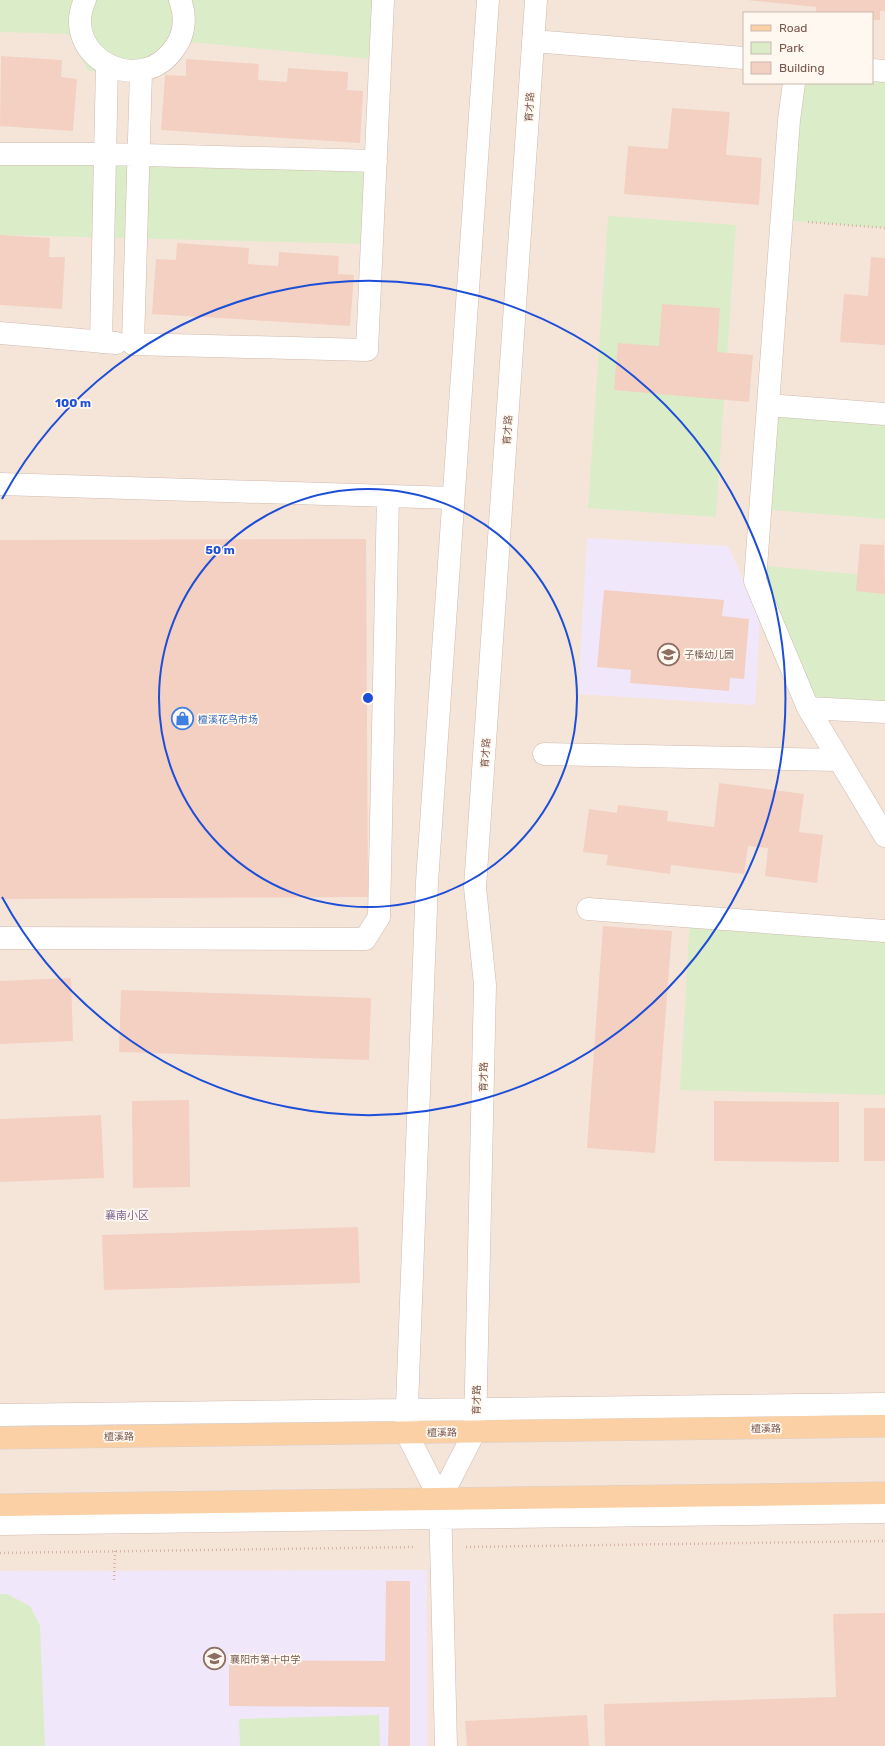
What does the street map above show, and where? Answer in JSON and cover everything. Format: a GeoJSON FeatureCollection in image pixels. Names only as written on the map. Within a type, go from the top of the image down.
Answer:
{"type":"FeatureCollection","features":[{"type":"Feature","properties":{"kind":"main road","name":"檀溪路"},"geometry":{"type":"LineString","coordinates":[[0,1438],[406,1432],[475,1421],[885,1426]]}},
{"type":"Feature","properties":{"kind":"main road"},"geometry":{"type":"LineString","coordinates":[[0,1505],[441,1509],[885,1493]]}},
{"type":"Feature","properties":{"kind":"street"},"geometry":{"type":"LineString","coordinates":[[85,0],[82,6],[80,24],[84,40],[94,55],[107,65],[124,71],[141,71],[157,66],[171,55],[180,41],[184,25],[183,8],[180,0]]}},
{"type":"Feature","properties":{"kind":"street"},"geometry":{"type":"LineString","coordinates":[[0,333],[133,344],[367,350],[383,0]]}},
{"type":"Feature","properties":{"kind":"street","name":"育才路"},"geometry":{"type":"LineString","coordinates":[[441,1509],[406,1432],[427,882],[488,0]]}},
{"type":"Feature","properties":{"kind":"street","name":"育才路"},"geometry":{"type":"LineString","coordinates":[[446,1746],[441,1509],[475,1421],[485,985],[475,887],[536,0]]}},
{"type":"Feature","properties":{"kind":"street"},"geometry":{"type":"LineString","coordinates":[[533,41],[743,58]]}},
{"type":"Feature","properties":{"kind":"street"},"geometry":{"type":"LineString","coordinates":[[101,342],[107,65]]}},
{"type":"Feature","properties":{"kind":"street"},"geometry":{"type":"LineString","coordinates":[[873,70],[885,71]]}},
{"type":"Feature","properties":{"kind":"street"},"geometry":{"type":"LineString","coordinates":[[133,344],[141,71]]}},
{"type":"Feature","properties":{"kind":"street"},"geometry":{"type":"LineString","coordinates":[[794,84],[789,120],[755,581],[808,708],[885,836]]}},
{"type":"Feature","properties":{"kind":"street"},"geometry":{"type":"LineString","coordinates":[[0,154],[106,154],[376,161]]}},
{"type":"Feature","properties":{"kind":"street"},"geometry":{"type":"LineString","coordinates":[[768,405],[885,414]]}},
{"type":"Feature","properties":{"kind":"street"},"geometry":{"type":"LineString","coordinates":[[0,484],[453,498]]}},
{"type":"Feature","properties":{"kind":"street"},"geometry":{"type":"LineString","coordinates":[[0,938],[365,939],[379,917],[388,496]]}},
{"type":"Feature","properties":{"kind":"street"},"geometry":{"type":"LineString","coordinates":[[808,708],[885,712]]}},
{"type":"Feature","properties":{"kind":"street"},"geometry":{"type":"LineString","coordinates":[[544,754],[839,760]]}},
{"type":"Feature","properties":{"kind":"street"},"geometry":{"type":"LineString","coordinates":[[588,910],[885,931]]}},
{"type":"Feature","properties":{"kind":"street"},"geometry":{"type":"LineString","coordinates":[[0,1415],[407,1411],[475,1421],[885,1404]]}},
{"type":"Feature","properties":{"kind":"street"},"geometry":{"type":"LineString","coordinates":[[0,1524],[441,1509],[885,1512]]}},
{"type":"Feature","properties":{"kind":"path"},"geometry":{"type":"LineString","coordinates":[[782,220],[885,228]]}},
{"type":"Feature","properties":{"kind":"path"},"geometry":{"type":"LineString","coordinates":[[114,1580],[115,1552]]}},
{"type":"Feature","properties":{"kind":"shaded area"},"geometry":{"type":"Polygon","coordinates":[[[0,0],[885,0],[885,1746],[0,1746],[0,0]]]}},
{"type":"Feature","properties":{"kind":"shaded area","name":"子榛幼儿园"},"geometry":{"type":"Polygon","coordinates":[[[587,538],[728,546],[760,615],[755,705],[578,694],[587,538]]]}},
{"type":"Feature","properties":{"kind":"shaded area","name":"襄阳市第十中学"},"geometry":{"type":"Polygon","coordinates":[[[427,1570],[427,1746],[0,1746],[0,1571],[427,1570]]]}},
{"type":"Feature","properties":{"kind":"green space"},"geometry":{"type":"Polygon","coordinates":[[[0,0],[383,0],[381,60],[180,41],[171,55],[165,75],[88,71],[68,34],[0,32],[0,0]]]}},
{"type":"Feature","properties":{"kind":"green space"},"geometry":{"type":"Polygon","coordinates":[[[873,70],[885,71],[885,228],[782,220],[794,84],[873,84],[873,70]]]}},
{"type":"Feature","properties":{"kind":"green space"},"geometry":{"type":"Polygon","coordinates":[[[0,155],[376,161],[372,244],[0,235],[0,155]]]}},
{"type":"Feature","properties":{"kind":"green space"},"geometry":{"type":"Polygon","coordinates":[[[608,216],[736,225],[716,517],[588,508],[608,216]]]}},
{"type":"Feature","properties":{"kind":"green space"},"geometry":{"type":"Polygon","coordinates":[[[768,405],[885,414],[885,519],[760,509],[768,405]]]}},
{"type":"Feature","properties":{"kind":"green space"},"geometry":{"type":"Polygon","coordinates":[[[756,565],[885,577],[885,712],[808,708],[756,565]]]}},
{"type":"Feature","properties":{"kind":"green space"},"geometry":{"type":"Polygon","coordinates":[[[690,917],[885,931],[885,1095],[680,1090],[690,917]]]}},
{"type":"Feature","properties":{"kind":"green space"},"geometry":{"type":"Polygon","coordinates":[[[0,1594],[7,1594],[30,1606],[40,1626],[45,1746],[0,1746],[0,1594]]]}},
{"type":"Feature","properties":{"kind":"green space"},"geometry":{"type":"Polygon","coordinates":[[[379,1715],[380,1746],[240,1746],[239,1719],[379,1715]]]}},
{"type":"Feature","properties":{"kind":"building"},"geometry":{"type":"Polygon","coordinates":[[[747,0],[885,0],[885,11],[880,11],[880,20],[873,20],[873,12],[816,12],[816,7],[747,0]]]}},
{"type":"Feature","properties":{"kind":"building"},"geometry":{"type":"Polygon","coordinates":[[[1,56],[62,60],[61,77],[77,79],[73,131],[0,126],[1,56]]]}},
{"type":"Feature","properties":{"kind":"building"},"geometry":{"type":"Polygon","coordinates":[[[186,59],[259,64],[258,80],[287,82],[288,68],[348,72],[347,90],[363,91],[360,143],[161,130],[165,75],[186,76],[186,59]]]}},
{"type":"Feature","properties":{"kind":"building"},"geometry":{"type":"Polygon","coordinates":[[[672,108],[730,112],[726,155],[762,158],[759,205],[624,194],[628,146],[668,149],[672,108]]]}},
{"type":"Feature","properties":{"kind":"building"},"geometry":{"type":"Polygon","coordinates":[[[0,235],[50,238],[49,257],[65,257],[62,309],[0,305],[0,235]]]}},
{"type":"Feature","properties":{"kind":"building"},"geometry":{"type":"Polygon","coordinates":[[[177,243],[249,248],[248,264],[278,266],[279,252],[339,256],[338,274],[354,275],[350,326],[152,314],[156,259],[176,260],[177,243]]]}},
{"type":"Feature","properties":{"kind":"building"},"geometry":{"type":"Polygon","coordinates":[[[871,257],[885,258],[885,345],[840,342],[844,294],[868,296],[871,257]]]}},
{"type":"Feature","properties":{"kind":"building"},"geometry":{"type":"Polygon","coordinates":[[[662,304],[720,308],[717,352],[753,355],[749,402],[614,390],[618,343],[659,346],[662,304]]]}},
{"type":"Feature","properties":{"kind":"building","name":"檀溪花鸟市场"},"geometry":{"type":"Polygon","coordinates":[[[366,539],[368,897],[0,899],[0,540],[366,539]]]}},
{"type":"Feature","properties":{"kind":"building"},"geometry":{"type":"Polygon","coordinates":[[[884,540],[885,594],[856,591],[860,544],[883,545],[884,540]]]}},
{"type":"Feature","properties":{"kind":"building"},"geometry":{"type":"Polygon","coordinates":[[[604,590],[724,600],[722,616],[749,619],[744,679],[730,678],[729,691],[630,683],[631,670],[597,667],[604,590]]]}},
{"type":"Feature","properties":{"kind":"building"},"geometry":{"type":"Polygon","coordinates":[[[719,783],[804,794],[799,832],[823,835],[817,883],[765,876],[768,848],[748,846],[744,874],[671,865],[670,874],[606,865],[608,855],[583,852],[589,809],[617,813],[618,805],[668,811],[667,821],[714,827],[719,783]]]}},
{"type":"Feature","properties":{"kind":"building"},"geometry":{"type":"Polygon","coordinates":[[[603,926],[672,931],[655,1153],[587,1148],[603,926]]]}},
{"type":"Feature","properties":{"kind":"building"},"geometry":{"type":"Polygon","coordinates":[[[71,978],[73,1041],[0,1044],[0,981],[71,978]]]}},
{"type":"Feature","properties":{"kind":"building"},"geometry":{"type":"Polygon","coordinates":[[[121,990],[371,998],[369,1060],[119,1052],[121,990]]]}},
{"type":"Feature","properties":{"kind":"building"},"geometry":{"type":"Polygon","coordinates":[[[189,1100],[190,1187],[133,1188],[132,1101],[189,1100]]]}},
{"type":"Feature","properties":{"kind":"building"},"geometry":{"type":"Polygon","coordinates":[[[714,1101],[839,1102],[839,1162],[714,1161],[714,1101]]]}},
{"type":"Feature","properties":{"kind":"building"},"geometry":{"type":"Polygon","coordinates":[[[864,1108],[885,1108],[885,1161],[864,1161],[864,1108]]]}},
{"type":"Feature","properties":{"kind":"building"},"geometry":{"type":"Polygon","coordinates":[[[101,1115],[104,1178],[0,1182],[0,1119],[101,1115]]]}},
{"type":"Feature","properties":{"kind":"building"},"geometry":{"type":"Polygon","coordinates":[[[358,1227],[360,1283],[104,1290],[102,1235],[358,1227]]]}},
{"type":"Feature","properties":{"kind":"building"},"geometry":{"type":"Polygon","coordinates":[[[386,1581],[410,1581],[410,1746],[388,1746],[389,1707],[229,1706],[229,1660],[385,1661],[386,1581]]]}},
{"type":"Feature","properties":{"kind":"building"},"geometry":{"type":"Polygon","coordinates":[[[885,1613],[885,1746],[605,1746],[604,1704],[836,1697],[833,1614],[885,1613]]]}},
{"type":"Feature","properties":{"kind":"building"},"geometry":{"type":"Polygon","coordinates":[[[587,1715],[589,1746],[467,1746],[465,1721],[587,1715]]]}},
{"type":"Feature","properties":{"kind":"place","name":"子榛幼儿园"},"geometry":{"type":"Point","coordinates":[669,654]}},
{"type":"Feature","properties":{"kind":"place","name":"檀溪花鸟市场"},"geometry":{"type":"Point","coordinates":[183,719]}},
{"type":"Feature","properties":{"kind":"place","name":"襄阳市第十中学"},"geometry":{"type":"Point","coordinates":[214,1659]}},
{"type":"Feature","properties":{"kind":"district","name":"襄南小区"},"geometry":{"type":"Point","coordinates":[127,1215]}}]}
